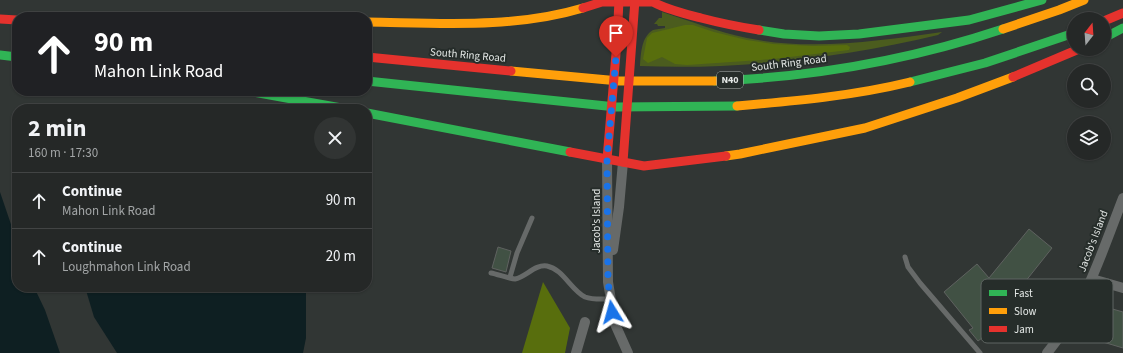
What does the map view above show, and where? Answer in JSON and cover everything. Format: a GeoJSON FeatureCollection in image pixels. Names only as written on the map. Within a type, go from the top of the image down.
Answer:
{"type":"FeatureCollection","features":[{"type":"Feature","properties":{"kind":"main road"},"geometry":{"type":"LineString","coordinates":[[372,22],[520,21],[566,13],[598,3],[619,1],[653,1],[660,6],[681,13],[738,27],[784,34],[819,36],[859,34],[969,20],[1042,0]]}},
{"type":"Feature","properties":{"kind":"main road","name":"South Ring Road"},"geometry":{"type":"LineString","coordinates":[[372,58],[619,81],[714,81],[762,79],[860,66],[906,56],[976,38],[1084,0]]}},
{"type":"Feature","properties":{"kind":"main road"},"geometry":{"type":"LineString","coordinates":[[607,159],[619,1]]}},
{"type":"Feature","properties":{"kind":"main road"},"geometry":{"type":"LineString","coordinates":[[622,162],[635,1]]}},
{"type":"Feature","properties":{"kind":"main road"},"geometry":{"type":"LineString","coordinates":[[1111,18],[1123,13]]}},
{"type":"Feature","properties":{"kind":"main road"},"geometry":{"type":"LineString","coordinates":[[0,19],[12,20]]}},
{"type":"Feature","properties":{"kind":"main road"},"geometry":{"type":"LineString","coordinates":[[1111,34],[1123,28]]}},
{"type":"Feature","properties":{"kind":"main road"},"geometry":{"type":"LineString","coordinates":[[372,82],[616,107],[726,107],[803,100],[853,93],[900,84],[986,63],[1067,35]]}},
{"type":"Feature","properties":{"kind":"main road"},"geometry":{"type":"LineString","coordinates":[[372,114],[644,166],[740,154],[865,128],[957,98],[1034,69],[1067,54]]}},
{"type":"Feature","properties":{"kind":"main road"},"geometry":{"type":"LineString","coordinates":[[0,55],[12,56]]}},
{"type":"Feature","properties":{"kind":"main road"},"geometry":{"type":"LineString","coordinates":[[275,96],[319,104]]}},
{"type":"Feature","properties":{"kind":"street","name":"Jacob's Island"},"geometry":{"type":"LineString","coordinates":[[607,159],[608,282],[615,324],[628,353]]}},
{"type":"Feature","properties":{"kind":"street","name":"Jacob's Island"},"geometry":{"type":"LineString","coordinates":[[608,282],[620,207],[622,162]]}},
{"type":"Feature","properties":{"kind":"street","name":"Jacob's Island"},"geometry":{"type":"LineString","coordinates":[[1092,279],[1123,198]]}},
{"type":"Feature","properties":{"kind":"street"},"geometry":{"type":"LineString","coordinates":[[1113,285],[1123,288]]}},
{"type":"Feature","properties":{"kind":"street"},"geometry":{"type":"LineString","coordinates":[[576,353],[585,322]]}},
{"type":"Feature","properties":{"kind":"street","name":"Jacob's Island"},"geometry":{"type":"LineString","coordinates":[[1047,353],[1055,343]]}},
{"type":"Feature","properties":{"kind":"lane"},"geometry":{"type":"LineString","coordinates":[[510,277],[517,253],[532,218]]}},
{"type":"Feature","properties":{"kind":"lane"},"geometry":{"type":"LineString","coordinates":[[905,257],[908,266],[920,283],[980,353]]}},
{"type":"Feature","properties":{"kind":"lane"},"geometry":{"type":"LineString","coordinates":[[491,272],[515,279],[545,266],[559,272],[580,294],[587,297],[610,299]]}},
{"type":"Feature","properties":{"kind":"green space"},"geometry":{"type":"Polygon","coordinates":[[[662,12],[736,36],[771,42],[795,44],[844,43],[894,39],[942,32],[938,35],[865,50],[790,61],[715,66],[640,66],[642,46],[646,37],[653,30],[665,28],[665,26],[658,26],[657,24],[654,24],[659,18],[662,18],[662,12]]]}},
{"type":"Feature","properties":{"kind":"green space"},"geometry":{"type":"Polygon","coordinates":[[[685,25],[693,25],[747,40],[773,44],[813,46],[847,45],[850,47],[849,50],[773,59],[687,65],[675,64],[662,57],[648,63],[643,59],[647,38],[652,33],[685,25]]]}},
{"type":"Feature","properties":{"kind":"green space"},"geometry":{"type":"Polygon","coordinates":[[[543,282],[570,328],[565,353],[522,353],[543,282]]]}},
{"type":"Feature","properties":{"kind":"shaded area"},"geometry":{"type":"Polygon","coordinates":[[[0,192],[12,227],[12,292],[36,292],[45,310],[60,353],[0,353],[0,192]]]}},
{"type":"Feature","properties":{"kind":"shaded area"},"geometry":{"type":"Polygon","coordinates":[[[86,292],[306,292],[306,338],[303,353],[117,353],[94,317],[86,292]]]}},
{"type":"Feature","properties":{"kind":"building"},"geometry":{"type":"Polygon","coordinates":[[[1029,229],[1052,248],[1027,279],[981,279],[981,339],[978,341],[969,330],[973,328],[944,292],[977,264],[989,278],[1029,229]]]}},
{"type":"Feature","properties":{"kind":"building"},"geometry":{"type":"Polygon","coordinates":[[[498,247],[511,251],[506,272],[492,268],[498,247]]]}},
{"type":"Feature","properties":{"kind":"building"},"geometry":{"type":"Polygon","coordinates":[[[1113,309],[1123,312],[1123,348],[1106,343],[1113,343],[1113,309]]]}},
{"type":"Feature","properties":{"kind":"traffic: fast"},"geometry":{"type":"LineString","coordinates":[[759,30],[784,34],[819,36],[859,34],[969,20],[1042,0]]}},
{"type":"Feature","properties":{"kind":"traffic: fast"},"geometry":{"type":"LineString","coordinates":[[1111,34],[1123,28]]}},
{"type":"Feature","properties":{"kind":"traffic: fast"},"geometry":{"type":"LineString","coordinates":[[715,81],[788,76],[860,65],[932,50],[1003,29]]}},
{"type":"Feature","properties":{"kind":"traffic: fast"},"geometry":{"type":"LineString","coordinates":[[910,82],[985,63],[1067,35]]}},
{"type":"Feature","properties":{"kind":"traffic: fast"},"geometry":{"type":"LineString","coordinates":[[0,55],[12,56]]}},
{"type":"Feature","properties":{"kind":"traffic: fast"},"geometry":{"type":"LineString","coordinates":[[372,82],[616,107],[737,106]]}},
{"type":"Feature","properties":{"kind":"traffic: fast"},"geometry":{"type":"LineString","coordinates":[[275,96],[319,104]]}},
{"type":"Feature","properties":{"kind":"traffic: fast"},"geometry":{"type":"LineString","coordinates":[[372,114],[570,152]]}},
{"type":"Feature","properties":{"kind":"traffic: slow"},"geometry":{"type":"LineString","coordinates":[[1003,29],[1084,0]]}},
{"type":"Feature","properties":{"kind":"traffic: slow"},"geometry":{"type":"LineString","coordinates":[[372,22],[449,24],[503,22],[557,15],[583,8]]}},
{"type":"Feature","properties":{"kind":"traffic: slow"},"geometry":{"type":"LineString","coordinates":[[511,71],[619,81],[715,81]]}},
{"type":"Feature","properties":{"kind":"traffic: slow"},"geometry":{"type":"LineString","coordinates":[[726,156],[865,128],[957,98],[1013,77]]}},
{"type":"Feature","properties":{"kind":"traffic: slow"},"geometry":{"type":"LineString","coordinates":[[737,106],[846,94],[910,82]]}},
{"type":"Feature","properties":{"kind":"traffic: jam"},"geometry":{"type":"LineString","coordinates":[[607,159],[619,0]]}},
{"type":"Feature","properties":{"kind":"traffic: jam"},"geometry":{"type":"LineString","coordinates":[[623,162],[635,0]]}},
{"type":"Feature","properties":{"kind":"traffic: jam"},"geometry":{"type":"LineString","coordinates":[[583,8],[602,2],[653,2],[671,10],[689,15],[759,30]]}},
{"type":"Feature","properties":{"kind":"traffic: jam"},"geometry":{"type":"LineString","coordinates":[[1111,18],[1123,13]]}},
{"type":"Feature","properties":{"kind":"traffic: jam"},"geometry":{"type":"LineString","coordinates":[[0,19],[12,20]]}},
{"type":"Feature","properties":{"kind":"traffic: jam"},"geometry":{"type":"LineString","coordinates":[[1013,77],[1067,54]]}},
{"type":"Feature","properties":{"kind":"traffic: jam"},"geometry":{"type":"LineString","coordinates":[[372,57],[511,71]]}},
{"type":"Feature","properties":{"kind":"traffic: jam"},"geometry":{"type":"LineString","coordinates":[[570,152],[644,166],[726,156]]}},
{"type":"Feature","properties":{"kind":"route"},"geometry":{"type":"LineString","coordinates":[[612,312],[608,282],[607,159],[616,57]]}}]}
